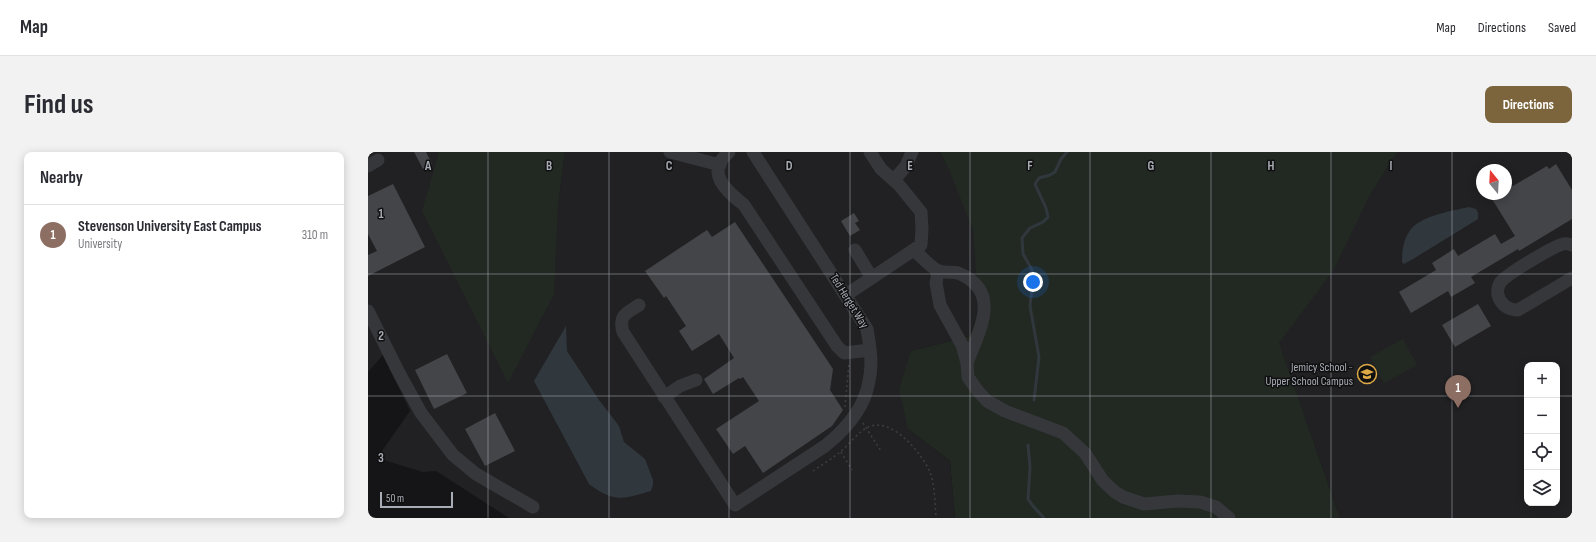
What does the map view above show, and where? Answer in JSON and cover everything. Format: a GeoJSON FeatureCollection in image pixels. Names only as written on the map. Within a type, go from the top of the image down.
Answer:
{"type":"FeatureCollection","features":[{"type":"Feature","properties":{"kind":"street"},"geometry":{"type":"LineString","coordinates":[[670,152],[720,165]]}},
{"type":"Feature","properties":{"kind":"street"},"geometry":{"type":"LineString","coordinates":[[729,152],[720,165],[718,173],[723,187],[744,205],[837,346],[844,353],[870,350]]}},
{"type":"Feature","properties":{"kind":"street","name":"Ted Herget Way"},"geometry":{"type":"LineString","coordinates":[[664,397],[735,505],[825,446],[836,437],[848,424],[862,402],[870,381],[870,350],[867,329],[753,152]]}},
{"type":"Feature","properties":{"kind":"street"},"geometry":{"type":"LineString","coordinates":[[846,295],[921,245],[921,212],[908,195],[881,169],[870,152]]}},
{"type":"Feature","properties":{"kind":"street"},"geometry":{"type":"LineString","coordinates":[[894,180],[906,166],[912,152]]}},
{"type":"Feature","properties":{"kind":"street"},"geometry":{"type":"LineString","coordinates":[[1572,245],[1563,244],[1554,248],[1506,276],[1499,284],[1497,290],[1499,298],[1506,307],[1513,310],[1518,310],[1572,278]]}},
{"type":"Feature","properties":{"kind":"street"},"geometry":{"type":"LineString","coordinates":[[856,250],[872,278]]}},
{"type":"Feature","properties":{"kind":"street"},"geometry":{"type":"LineString","coordinates":[[914,250],[938,271],[958,273],[977,284],[984,297],[984,318],[967,364]]}},
{"type":"Feature","properties":{"kind":"street"},"geometry":{"type":"LineString","coordinates":[[938,271],[936,284],[940,305],[962,345],[967,364],[968,377],[987,401],[1005,411],[1063,433],[1085,453],[1104,481],[1115,492],[1123,497],[1144,504],[1178,501],[1200,502],[1216,507],[1229,518]]}},
{"type":"Feature","properties":{"kind":"street"},"geometry":{"type":"LineString","coordinates":[[639,305],[623,316],[620,323],[623,332],[664,397],[680,386],[696,380]]}},
{"type":"Feature","properties":{"kind":"street"},"geometry":{"type":"LineString","coordinates":[[368,311],[399,373],[422,413],[453,455],[476,474],[533,507]]}},
{"type":"Feature","properties":{"kind":"path"},"geometry":{"type":"LineString","coordinates":[[813,470],[841,452],[870,426],[878,424],[891,428],[896,431],[925,462],[930,474],[936,518]]}},
{"type":"Feature","properties":{"kind":"path"},"geometry":{"type":"LineString","coordinates":[[841,452],[852,470]]}},
{"type":"Feature","properties":{"kind":"shaded area"},"geometry":{"type":"Polygon","coordinates":[[[368,152],[439,152],[558,206],[565,152],[940,152],[974,218],[979,307],[970,336],[911,351],[908,429],[950,461],[955,518],[509,518],[436,471],[423,472],[377,458],[410,411],[383,355],[368,372],[368,152]]]}},
{"type":"Feature","properties":{"kind":"shaded area"},"geometry":{"type":"Polygon","coordinates":[[[439,152],[565,152],[558,206],[554,294],[508,383],[422,211],[439,152]]]}},
{"type":"Feature","properties":{"kind":"shaded area"},"geometry":{"type":"Polygon","coordinates":[[[940,152],[1397,152],[1371,193],[1333,271],[1279,343],[1340,518],[955,518],[950,461],[908,429],[899,389],[911,351],[970,336],[979,307],[973,230],[950,172],[940,152]]]}},
{"type":"Feature","properties":{"kind":"shaded area","name":"Jemicy School - Upper School Campus"},"geometry":{"type":"Polygon","coordinates":[[[1064,152],[1572,152],[1572,518],[1340,518],[1236,222],[1064,152]]]}},
{"type":"Feature","properties":{"kind":"shaded area"},"geometry":{"type":"Polygon","coordinates":[[[1469,207],[1476,209],[1478,219],[1413,259],[1404,264],[1402,262],[1404,243],[1413,226],[1427,218],[1445,212],[1469,207]]]}},
{"type":"Feature","properties":{"kind":"shaded area"},"geometry":{"type":"Polygon","coordinates":[[[566,326],[567,351],[599,400],[619,426],[624,442],[645,459],[653,480],[651,491],[619,498],[605,494],[589,484],[534,381],[566,326]]]}},
{"type":"Feature","properties":{"kind":"shaded area"},"geometry":{"type":"Polygon","coordinates":[[[1403,339],[1417,365],[1384,383],[1370,357],[1403,339]]]}},
{"type":"Feature","properties":{"kind":"building"},"geometry":{"type":"Polygon","coordinates":[[[414,152],[426,152],[432,164],[423,169],[414,152]]]}},
{"type":"Feature","properties":{"kind":"building"},"geometry":{"type":"Polygon","coordinates":[[[1556,164],[1572,190],[1572,219],[1519,251],[1518,249],[1471,277],[1475,283],[1451,297],[1448,291],[1411,313],[1399,292],[1436,270],[1432,263],[1454,249],[1458,256],[1495,234],[1501,244],[1515,236],[1493,200],[1512,200],[1512,186],[1547,166],[1549,169],[1556,164]]]}},
{"type":"Feature","properties":{"kind":"building"},"geometry":{"type":"Polygon","coordinates":[[[393,184],[425,247],[368,276],[368,255],[377,251],[368,234],[368,196],[393,184]]]}},
{"type":"Feature","properties":{"kind":"building"},"geometry":{"type":"Polygon","coordinates":[[[854,213],[859,221],[855,223],[860,230],[850,236],[841,221],[854,213]]]}},
{"type":"Feature","properties":{"kind":"building"},"geometry":{"type":"Polygon","coordinates":[[[735,222],[833,369],[830,390],[843,410],[832,426],[763,473],[745,446],[733,454],[716,429],[759,401],[743,377],[713,394],[704,379],[734,358],[719,334],[692,351],[679,331],[686,326],[666,296],[664,298],[645,271],[707,230],[712,237],[735,222]]]}},
{"type":"Feature","properties":{"kind":"building"},"geometry":{"type":"Polygon","coordinates":[[[1478,304],[1491,326],[1455,347],[1442,325],[1478,304]]]}},
{"type":"Feature","properties":{"kind":"building"},"geometry":{"type":"Polygon","coordinates":[[[447,354],[467,393],[434,409],[415,370],[447,354]]]}},
{"type":"Feature","properties":{"kind":"building"},"geometry":{"type":"Polygon","coordinates":[[[495,413],[515,451],[485,466],[465,429],[495,413]]]}},
{"type":"Feature","properties":{"kind":"waterway"},"geometry":{"type":"LineString","coordinates":[[1034,400],[1039,357],[1030,306],[1032,288],[1035,280],[1031,268],[1023,254],[1022,238],[1030,228],[1043,222],[1048,217],[1046,208],[1035,184],[1039,178],[1055,172],[1061,159],[1067,152]]}},
{"type":"Feature","properties":{"kind":"waterway"},"geometry":{"type":"LineString","coordinates":[[1028,445],[1030,467],[1028,499],[1044,518]]}},
{"type":"Feature","properties":{"kind":"place","name":"Jemicy School - Upper School Campus"},"geometry":{"type":"Point","coordinates":[1367,374]}},
{"type":"Feature","properties":{"kind":"place","name":"Stevenson University East Campus"},"geometry":{"type":"Point","coordinates":[1458,408]}}]}
